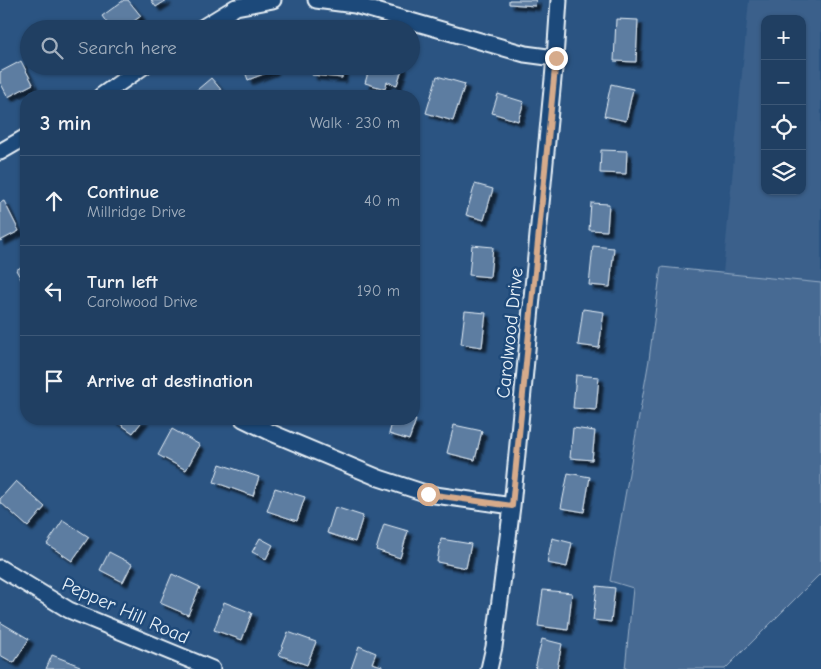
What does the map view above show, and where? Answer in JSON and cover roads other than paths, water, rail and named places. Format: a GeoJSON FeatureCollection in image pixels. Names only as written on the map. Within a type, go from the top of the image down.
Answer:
{"type":"FeatureCollection","features":[{"type":"Feature","properties":{"kind":"street"},"geometry":{"type":"LineString","coordinates":[[215,20],[236,7],[273,0]]}},
{"type":"Feature","properties":{"kind":"street"},"geometry":{"type":"LineString","coordinates":[[316,0],[354,5],[406,20]]}},
{"type":"Feature","properties":{"kind":"street","name":"Carolwood Drive"},"geometry":{"type":"LineString","coordinates":[[489,669],[494,647],[512,506],[556,58],[559,0]]}},
{"type":"Feature","properties":{"kind":"street"},"geometry":{"type":"LineString","coordinates":[[420,24],[525,54],[556,58]]}},
{"type":"Feature","properties":{"kind":"street"},"geometry":{"type":"LineString","coordinates":[[110,90],[131,75]]}},
{"type":"Feature","properties":{"kind":"street"},"geometry":{"type":"LineString","coordinates":[[0,152],[20,140]]}},
{"type":"Feature","properties":{"kind":"street"},"geometry":{"type":"LineString","coordinates":[[255,425],[370,474],[428,494],[512,506]]}},
{"type":"Feature","properties":{"kind":"street","name":"Pepper Hill Road"},"geometry":{"type":"LineString","coordinates":[[0,568],[69,610],[212,669]]}}]}
